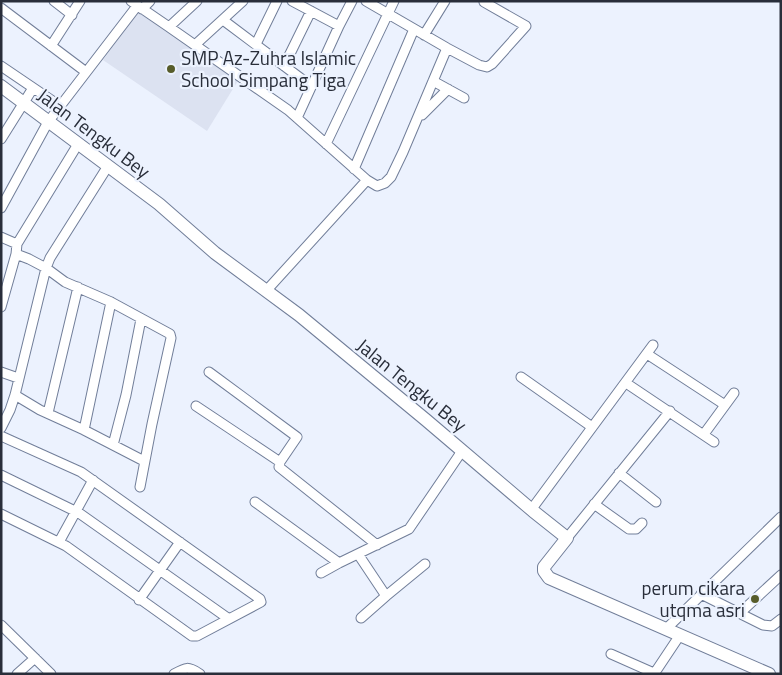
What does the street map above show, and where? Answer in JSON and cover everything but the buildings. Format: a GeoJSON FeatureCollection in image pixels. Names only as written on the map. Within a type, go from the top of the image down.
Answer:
{"type":"FeatureCollection","features":[{"type":"Feature","properties":{"kind":"main road","name":"Jalan Tengku Bey"},"geometry":{"type":"LineString","coordinates":[[1,86],[158,204],[214,253],[299,316],[567,538]]}},
{"type":"Feature","properties":{"kind":"main road"},"geometry":{"type":"LineString","coordinates":[[567,538],[544,566],[544,571],[549,578],[769,674]]}},
{"type":"Feature","properties":{"kind":"street"},"geometry":{"type":"LineString","coordinates":[[54,1],[72,15]]}},
{"type":"Feature","properties":{"kind":"street"},"geometry":{"type":"LineString","coordinates":[[51,46],[80,1]]}},
{"type":"Feature","properties":{"kind":"street"},"geometry":{"type":"LineString","coordinates":[[1,208],[48,122],[136,5],[150,1]]}},
{"type":"Feature","properties":{"kind":"street"},"geometry":{"type":"LineString","coordinates":[[169,27],[197,1]]}},
{"type":"Feature","properties":{"kind":"street"},"geometry":{"type":"LineString","coordinates":[[196,44],[244,1]]}},
{"type":"Feature","properties":{"kind":"street"},"geometry":{"type":"LineString","coordinates":[[256,44],[277,1]]}},
{"type":"Feature","properties":{"kind":"street"},"geometry":{"type":"LineString","coordinates":[[292,1],[339,26]]}},
{"type":"Feature","properties":{"kind":"street"},"geometry":{"type":"LineString","coordinates":[[297,118],[352,1]]}},
{"type":"Feature","properties":{"kind":"street"},"geometry":{"type":"LineString","coordinates":[[366,1],[446,48],[479,65],[487,67],[492,64],[526,26],[484,2]]}},
{"type":"Feature","properties":{"kind":"street"},"geometry":{"type":"LineString","coordinates":[[326,144],[394,1]]}},
{"type":"Feature","properties":{"kind":"street"},"geometry":{"type":"LineString","coordinates":[[424,35],[445,1]]}},
{"type":"Feature","properties":{"kind":"street"},"geometry":{"type":"LineString","coordinates":[[136,5],[267,94],[367,180],[377,186],[385,183],[390,177],[403,152],[446,48]]}},
{"type":"Feature","properties":{"kind":"street"},"geometry":{"type":"LineString","coordinates":[[1,8],[86,72]]}},
{"type":"Feature","properties":{"kind":"street"},"geometry":{"type":"LineString","coordinates":[[284,66],[311,12]]}},
{"type":"Feature","properties":{"kind":"street"},"geometry":{"type":"LineString","coordinates":[[222,20],[311,86]]}},
{"type":"Feature","properties":{"kind":"street"},"geometry":{"type":"LineString","coordinates":[[354,169],[414,29]]}},
{"type":"Feature","properties":{"kind":"street"},"geometry":{"type":"LineString","coordinates":[[1,66],[60,106]]}},
{"type":"Feature","properties":{"kind":"street"},"geometry":{"type":"LineString","coordinates":[[433,81],[464,98]]}},
{"type":"Feature","properties":{"kind":"street"},"geometry":{"type":"LineString","coordinates":[[1,139],[34,88]]}},
{"type":"Feature","properties":{"kind":"street"},"geometry":{"type":"LineString","coordinates":[[418,119],[448,89]]}},
{"type":"Feature","properties":{"kind":"street"},"geometry":{"type":"LineString","coordinates":[[1,307],[17,244],[78,144]]}},
{"type":"Feature","properties":{"kind":"street"},"geometry":{"type":"LineString","coordinates":[[1,428],[15,395],[50,258],[108,166]]}},
{"type":"Feature","properties":{"kind":"street"},"geometry":{"type":"LineString","coordinates":[[266,291],[367,180]]}},
{"type":"Feature","properties":{"kind":"street"},"geometry":{"type":"LineString","coordinates":[[1,237],[17,244]]}},
{"type":"Feature","properties":{"kind":"street"},"geometry":{"type":"LineString","coordinates":[[16,254],[46,268],[65,282],[112,302],[169,333],[171,336],[140,487]]}},
{"type":"Feature","properties":{"kind":"street"},"geometry":{"type":"LineString","coordinates":[[48,413],[78,287]]}},
{"type":"Feature","properties":{"kind":"street"},"geometry":{"type":"LineString","coordinates":[[84,430],[112,302]]}},
{"type":"Feature","properties":{"kind":"street"},"geometry":{"type":"LineString","coordinates":[[113,445],[126,395],[141,319]]}},
{"type":"Feature","properties":{"kind":"street"},"geometry":{"type":"LineString","coordinates":[[531,510],[654,345]]}},
{"type":"Feature","properties":{"kind":"street"},"geometry":{"type":"LineString","coordinates":[[647,354],[725,405]]}},
{"type":"Feature","properties":{"kind":"street"},"geometry":{"type":"LineString","coordinates":[[1,372],[18,378]]}},
{"type":"Feature","properties":{"kind":"street"},"geometry":{"type":"LineString","coordinates":[[209,372],[297,437],[280,462],[280,467],[377,544]]}},
{"type":"Feature","properties":{"kind":"street"},"geometry":{"type":"LineString","coordinates":[[521,377],[592,426]]}},
{"type":"Feature","properties":{"kind":"street"},"geometry":{"type":"LineString","coordinates":[[626,382],[714,442]]}},
{"type":"Feature","properties":{"kind":"street"},"geometry":{"type":"LineString","coordinates":[[704,434],[734,393]]}},
{"type":"Feature","properties":{"kind":"street"},"geometry":{"type":"LineString","coordinates":[[15,395],[144,461]]}},
{"type":"Feature","properties":{"kind":"street"},"geometry":{"type":"LineString","coordinates":[[196,406],[280,462]]}},
{"type":"Feature","properties":{"kind":"street"},"geometry":{"type":"LineString","coordinates":[[567,538],[670,411]]}},
{"type":"Feature","properties":{"kind":"street"},"geometry":{"type":"LineString","coordinates":[[1,436],[81,472],[260,599],[259,604],[197,636],[192,636],[59,542],[1,514]]}},
{"type":"Feature","properties":{"kind":"street"},"geometry":{"type":"LineString","coordinates":[[321,573],[409,529],[462,451]]}},
{"type":"Feature","properties":{"kind":"street"},"geometry":{"type":"LineString","coordinates":[[619,473],[656,502]]}},
{"type":"Feature","properties":{"kind":"street"},"geometry":{"type":"LineString","coordinates":[[1,475],[75,511],[229,619]]}},
{"type":"Feature","properties":{"kind":"street"},"geometry":{"type":"LineString","coordinates":[[59,542],[93,480]]}},
{"type":"Feature","properties":{"kind":"street"},"geometry":{"type":"LineString","coordinates":[[255,502],[339,563]]}},
{"type":"Feature","properties":{"kind":"street"},"geometry":{"type":"LineString","coordinates":[[594,504],[629,529],[636,529],[642,523]]}},
{"type":"Feature","properties":{"kind":"street"},"geometry":{"type":"LineString","coordinates":[[666,629],[781,517]]}},
{"type":"Feature","properties":{"kind":"street"},"geometry":{"type":"LineString","coordinates":[[139,600],[180,542]]}},
{"type":"Feature","properties":{"kind":"street"},"geometry":{"type":"LineString","coordinates":[[358,554],[386,596]]}},
{"type":"Feature","properties":{"kind":"street"},"geometry":{"type":"LineString","coordinates":[[361,618],[425,564]]}},
{"type":"Feature","properties":{"kind":"street"},"geometry":{"type":"LineString","coordinates":[[740,613],[781,575]]}},
{"type":"Feature","properties":{"kind":"street"},"geometry":{"type":"LineString","coordinates":[[702,594],[768,626],[772,626],[781,619]]}},
{"type":"Feature","properties":{"kind":"street"},"geometry":{"type":"LineString","coordinates":[[1,625],[51,674]]}},
{"type":"Feature","properties":{"kind":"street"},"geometry":{"type":"LineString","coordinates":[[611,654],[654,674],[680,635]]}},
{"type":"Feature","properties":{"kind":"street"},"geometry":{"type":"LineString","coordinates":[[17,674],[34,658]]}},
{"type":"Feature","properties":{"kind":"street"},"geometry":{"type":"LineString","coordinates":[[174,674],[190,668],[200,674]]}},
{"type":"Feature","properties":{"kind":"shaded area","name":"SMP Az-Zuhra Islamic School Simpang Tiga"},"geometry":{"type":"Polygon","coordinates":[[[138,11],[239,79],[207,131],[103,60],[138,11]]]}},
{"type":"Feature","properties":{"kind":"place","name":"SMP Az-Zuhra Islamic School Simpang Tiga"},"geometry":{"type":"Point","coordinates":[171,69]}},
{"type":"Feature","properties":{"kind":"place","name":"perum cikara utqma asri"},"geometry":{"type":"Point","coordinates":[755,599]}}]}
